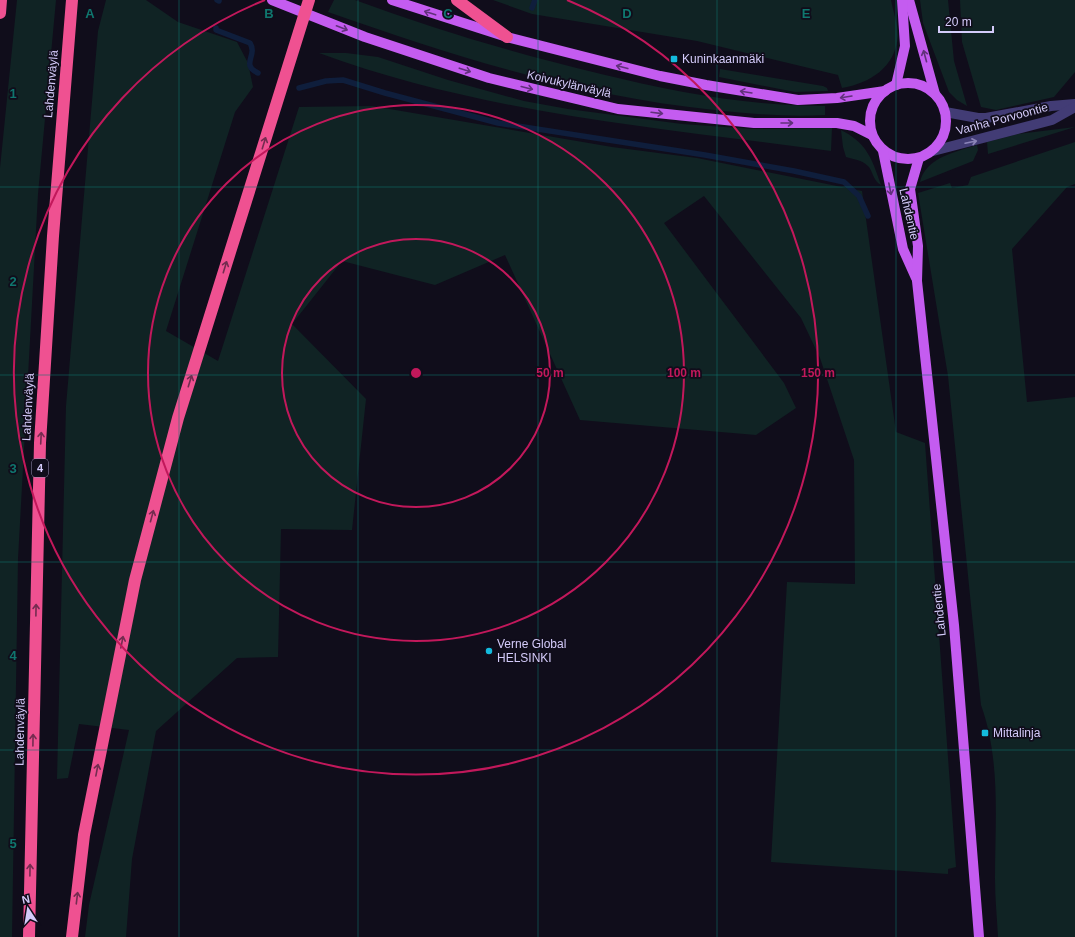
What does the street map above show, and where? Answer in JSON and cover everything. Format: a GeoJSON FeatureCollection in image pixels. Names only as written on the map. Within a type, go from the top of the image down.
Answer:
{"type":"FeatureCollection","features":[{"type":"Feature","properties":{"kind":"highway"},"geometry":{"type":"LineString","coordinates":[[0,13],[1,0]]}},
{"type":"Feature","properties":{"kind":"highway","name":"Lahdenväylä"},"geometry":{"type":"LineString","coordinates":[[29,937],[40,443],[52,236],[72,0]]}},
{"type":"Feature","properties":{"kind":"highway"},"geometry":{"type":"LineString","coordinates":[[72,937],[84,835],[135,580],[178,418],[291,56],[310,0]]}},
{"type":"Feature","properties":{"kind":"highway"},"geometry":{"type":"LineString","coordinates":[[457,0],[507,37]]}},
{"type":"Feature","properties":{"kind":"main road","name":"Koivukylänväylä"},"geometry":{"type":"LineString","coordinates":[[272,0],[365,37],[489,78],[618,109],[754,123],[837,123],[854,126],[872,135]]}},
{"type":"Feature","properties":{"kind":"main road"},"geometry":{"type":"LineString","coordinates":[[392,0],[507,37],[660,76],[798,100],[837,98],[884,90],[896,85],[910,83],[923,86],[935,94],[941,101],[945,112],[946,124],[943,138],[933,151],[919,158],[907,160],[893,157],[883,151],[872,135],[869,124],[870,114],[874,102],[884,90]]}},
{"type":"Feature","properties":{"kind":"main road"},"geometry":{"type":"LineString","coordinates":[[896,85],[905,46],[902,0]]}},
{"type":"Feature","properties":{"kind":"main road"},"geometry":{"type":"LineString","coordinates":[[909,0],[935,94]]}},
{"type":"Feature","properties":{"kind":"main road","name":"Lahdentie"},"geometry":{"type":"LineString","coordinates":[[883,151],[903,249],[917,281]]}},
{"type":"Feature","properties":{"kind":"main road","name":"Lahdentie"},"geometry":{"type":"LineString","coordinates":[[919,158],[910,189],[918,246],[917,281],[954,625],[979,937]]}},
{"type":"Feature","properties":{"kind":"street","name":"Vanha Porvoontie"},"geometry":{"type":"LineString","coordinates":[[945,112],[986,118],[1051,106],[1075,106]]}},
{"type":"Feature","properties":{"kind":"street","name":"Vanha Porvoontie"},"geometry":{"type":"LineString","coordinates":[[933,151],[1052,120],[1075,106]]}},
{"type":"Feature","properties":{"kind":"green space"},"geometry":{"type":"Polygon","coordinates":[[[17,0],[56,0],[38,194],[18,559],[12,937],[0,937],[0,168],[17,0]]]}},
{"type":"Feature","properties":{"kind":"green space"},"geometry":{"type":"Polygon","coordinates":[[[106,0],[146,0],[178,22],[237,42],[248,63],[253,87],[235,112],[166,331],[218,361],[299,107],[372,106],[612,147],[697,158],[862,191],[896,432],[925,443],[956,867],[948,869],[948,874],[771,862],[787,582],[855,584],[854,460],[820,358],[801,318],[704,196],[664,223],[784,383],[796,408],[756,435],[580,420],[505,255],[435,285],[342,261],[292,324],[366,399],[352,530],[281,529],[278,657],[237,658],[156,731],[132,859],[126,937],[85,937],[89,905],[129,730],[79,724],[68,778],[57,779],[66,406],[98,31],[106,0]]]}},
{"type":"Feature","properties":{"kind":"green space"},"geometry":{"type":"Polygon","coordinates":[[[334,0],[355,0],[477,41],[629,81],[740,101],[768,104],[825,106],[825,115],[770,115],[714,110],[664,104],[566,85],[471,59],[328,12],[334,0]]]}},
{"type":"Feature","properties":{"kind":"green space"},"geometry":{"type":"Polygon","coordinates":[[[493,0],[891,0],[898,36],[892,57],[879,72],[862,82],[842,88],[838,75],[697,41],[532,14],[493,0]]]}},
{"type":"Feature","properties":{"kind":"green space"},"geometry":{"type":"Polygon","coordinates":[[[920,0],[948,0],[954,61],[967,106],[957,100],[949,92],[923,23],[920,0]]]}},
{"type":"Feature","properties":{"kind":"green space"},"geometry":{"type":"Polygon","coordinates":[[[960,0],[1075,0],[1075,72],[1054,97],[996,110],[981,107],[962,42],[960,0]]]}},
{"type":"Feature","properties":{"kind":"green space"},"geometry":{"type":"Polygon","coordinates":[[[319,53],[346,53],[378,57],[448,80],[524,101],[568,109],[682,124],[753,129],[832,128],[831,151],[637,126],[507,104],[443,90],[380,73],[319,53]]]}},
{"type":"Feature","properties":{"kind":"green space"},"geometry":{"type":"Polygon","coordinates":[[[720,69],[823,86],[827,88],[828,91],[795,92],[719,77],[720,69]]]}},
{"type":"Feature","properties":{"kind":"green space"},"geometry":{"type":"Polygon","coordinates":[[[1075,127],[988,154],[987,142],[1018,134],[1075,127]]]}},
{"type":"Feature","properties":{"kind":"green space"},"geometry":{"type":"Polygon","coordinates":[[[841,130],[857,140],[863,146],[875,167],[881,185],[876,181],[870,168],[866,164],[846,157],[841,130]]]}},
{"type":"Feature","properties":{"kind":"green space"},"geometry":{"type":"Polygon","coordinates":[[[1075,142],[1075,184],[1067,187],[1012,249],[1027,402],[1075,397],[1075,937],[998,937],[995,886],[996,791],[992,748],[981,705],[948,376],[918,193],[950,183],[952,188],[968,185],[971,177],[1075,142]]]}},
{"type":"Feature","properties":{"kind":"green space"},"geometry":{"type":"Polygon","coordinates":[[[977,145],[978,150],[973,161],[920,182],[928,167],[935,161],[951,153],[977,145]]]}},
{"type":"Feature","properties":{"kind":"waterway"},"geometry":{"type":"LineString","coordinates":[[532,8],[535,0]]}},
{"type":"Feature","properties":{"kind":"waterway"},"geometry":{"type":"LineString","coordinates":[[216,28],[216,30],[250,43],[252,48],[250,66],[258,73]]}},
{"type":"Feature","properties":{"kind":"waterway"},"geometry":{"type":"LineString","coordinates":[[299,88],[326,81],[343,80],[385,93],[498,123],[705,155],[794,171],[844,182],[859,196],[868,216]]}},
{"type":"Feature","properties":{"kind":"place","name":"Kuninkaanmäki"},"geometry":{"type":"Point","coordinates":[674,59]}},
{"type":"Feature","properties":{"kind":"place","name":"Verne Global HELSINKI"},"geometry":{"type":"Point","coordinates":[489,651]}},
{"type":"Feature","properties":{"kind":"place","name":"Mittalinja"},"geometry":{"type":"Point","coordinates":[985,733]}}]}
